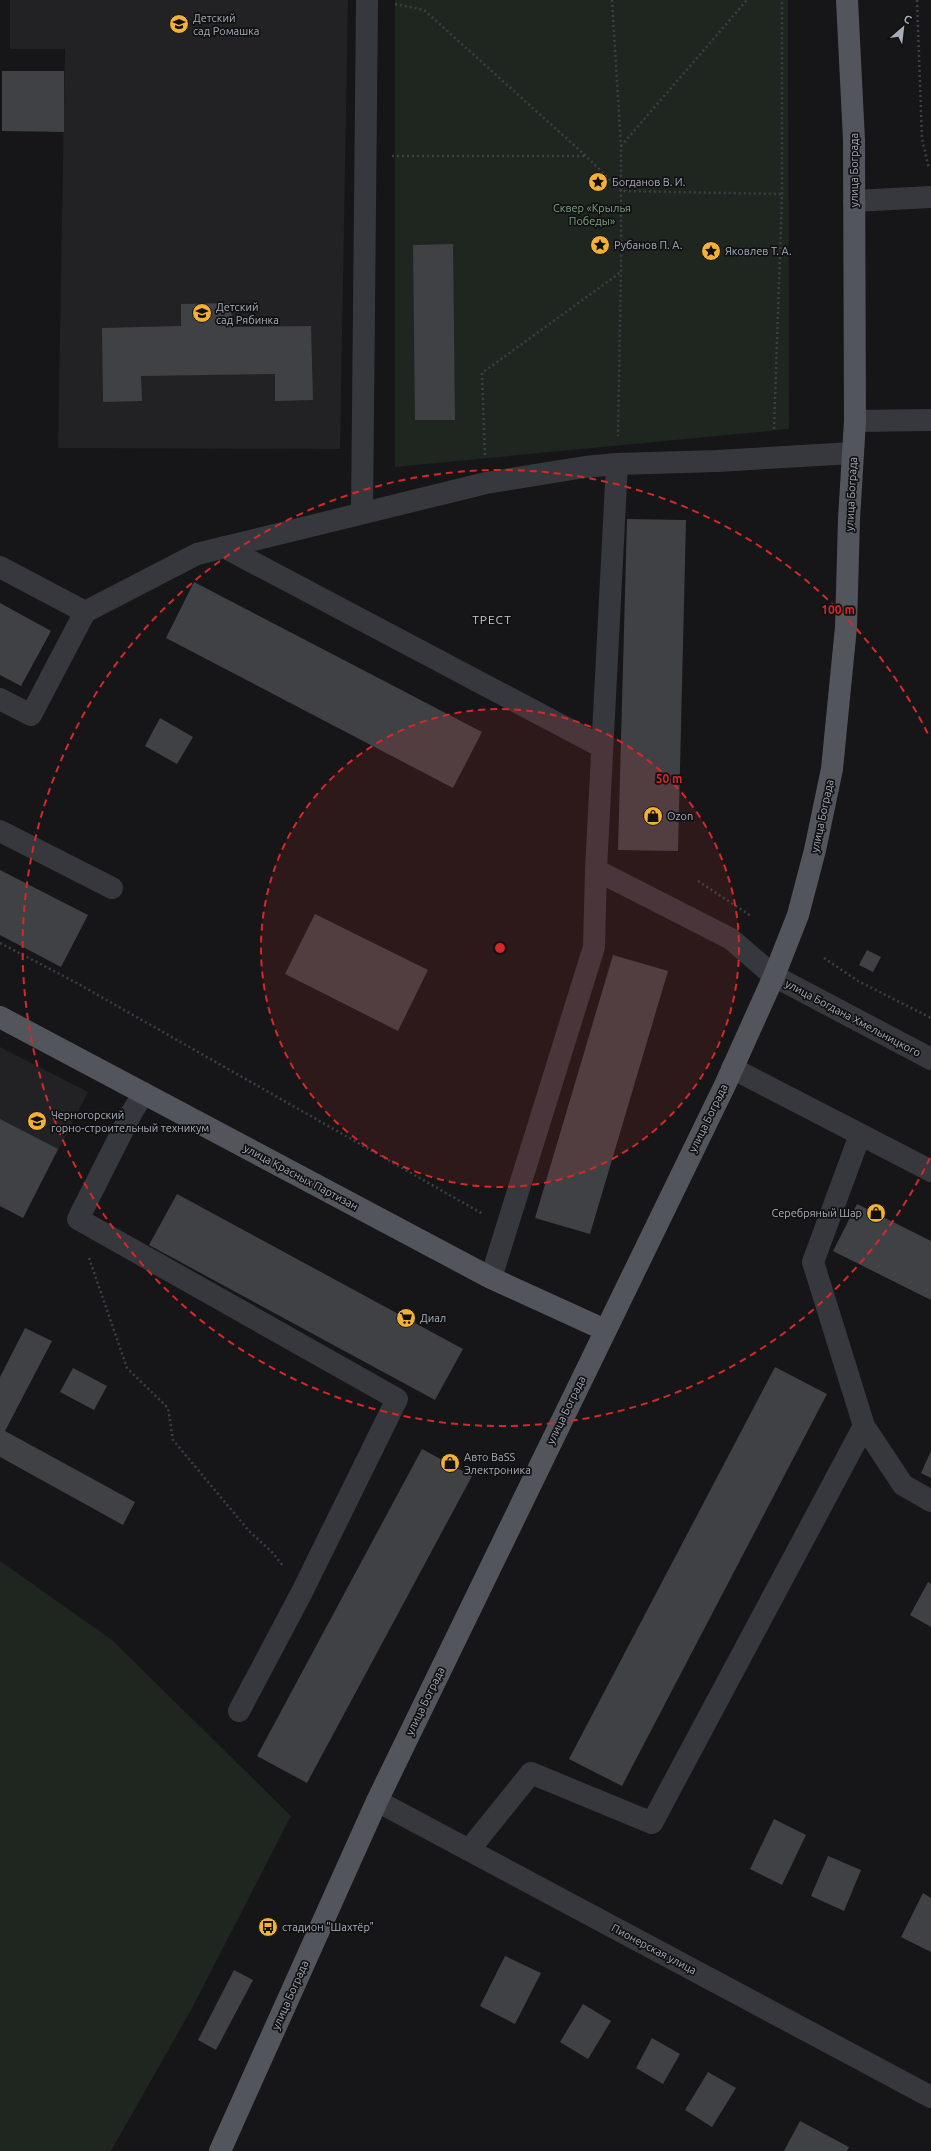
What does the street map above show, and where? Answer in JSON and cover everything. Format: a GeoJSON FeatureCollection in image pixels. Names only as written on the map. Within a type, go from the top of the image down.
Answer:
{"type":"FeatureCollection","features":[{"type":"Feature","properties":{"kind":"main road","name":"улица Бограда"},"geometry":{"type":"LineString","coordinates":[[220,2151],[377,1801],[732,1068],[774,976],[798,915],[815,850],[832,769],[846,627],[849,519],[855,421],[854,140],[847,0]]}},
{"type":"Feature","properties":{"kind":"main road","name":"улица Красных Партизан"},"geometry":{"type":"LineString","coordinates":[[0,1017],[491,1278],[605,1330]]}},
{"type":"Feature","properties":{"kind":"street"},"geometry":{"type":"LineString","coordinates":[[362,512],[367,0]]}},
{"type":"Feature","properties":{"kind":"street"},"geometry":{"type":"LineString","coordinates":[[854,201],[931,197]]}},
{"type":"Feature","properties":{"kind":"street"},"geometry":{"type":"LineString","coordinates":[[855,421],[931,420]]}},
{"type":"Feature","properties":{"kind":"street"},"geometry":{"type":"LineString","coordinates":[[0,698],[31,715],[85,612],[197,554],[486,482],[617,464],[773,458],[853,453]]}},
{"type":"Feature","properties":{"kind":"street"},"geometry":{"type":"LineString","coordinates":[[491,1278],[508,1228],[594,947],[596,870],[617,464]]}},
{"type":"Feature","properties":{"kind":"street"},"geometry":{"type":"LineString","coordinates":[[224,547],[602,746]]}},
{"type":"Feature","properties":{"kind":"street"},"geometry":{"type":"LineString","coordinates":[[0,567],[85,612]]}},
{"type":"Feature","properties":{"kind":"street"},"geometry":{"type":"LineString","coordinates":[[0,831],[112,888]]}},
{"type":"Feature","properties":{"kind":"street","name":"улица Богдана Хмельницкого"},"geometry":{"type":"LineString","coordinates":[[596,870],[731,939],[774,976],[931,1059]]}},
{"type":"Feature","properties":{"kind":"street"},"geometry":{"type":"LineString","coordinates":[[732,1068],[931,1171]]}},
{"type":"Feature","properties":{"kind":"street"},"geometry":{"type":"LineString","coordinates":[[144,1093],[132,1112],[78,1219],[397,1399],[302,1592],[239,1711]]}},
{"type":"Feature","properties":{"kind":"street"},"geometry":{"type":"LineString","coordinates":[[860,1135],[813,1262],[864,1426],[903,1485],[931,1501]]}},
{"type":"Feature","properties":{"kind":"street"},"geometry":{"type":"LineString","coordinates":[[469,1850],[531,1773],[652,1823],[864,1426]]}},
{"type":"Feature","properties":{"kind":"street","name":"Пионерская улица"},"geometry":{"type":"LineString","coordinates":[[377,1801],[931,2097]]}},
{"type":"Feature","properties":{"kind":"path"},"geometry":{"type":"LineString","coordinates":[[612,0],[621,146],[621,272],[617,464]]}},
{"type":"Feature","properties":{"kind":"path"},"geometry":{"type":"LineString","coordinates":[[621,146],[747,0]]}},
{"type":"Feature","properties":{"kind":"path"},"geometry":{"type":"LineString","coordinates":[[773,458],[782,194],[782,0]]}},
{"type":"Feature","properties":{"kind":"path"},"geometry":{"type":"LineString","coordinates":[[918,0],[922,139],[931,175]]}},
{"type":"Feature","properties":{"kind":"path"},"geometry":{"type":"LineString","coordinates":[[389,3],[424,10],[586,156],[621,191],[782,194]]}},
{"type":"Feature","properties":{"kind":"path"},"geometry":{"type":"LineString","coordinates":[[366,156],[586,156]]}},
{"type":"Feature","properties":{"kind":"path"},"geometry":{"type":"LineString","coordinates":[[486,482],[482,373],[621,272]]}},
{"type":"Feature","properties":{"kind":"path"},"geometry":{"type":"LineString","coordinates":[[698,881],[751,916]]}},
{"type":"Feature","properties":{"kind":"path"},"geometry":{"type":"LineString","coordinates":[[0,943],[74,982],[508,1228]]}},
{"type":"Feature","properties":{"kind":"path"},"geometry":{"type":"LineString","coordinates":[[824,958],[858,981],[931,1018]]}},
{"type":"Feature","properties":{"kind":"path"},"geometry":{"type":"LineString","coordinates":[[78,1219],[94,1279],[128,1368],[168,1408],[173,1440],[249,1531],[272,1552],[302,1592]]}},
{"type":"Feature","properties":{"kind":"shaded area","name":"Детский сад Рябинка"},"geometry":{"type":"Polygon","coordinates":[[[10,0],[348,0],[340,449],[58,448],[65,49],[10,49],[10,0]]]}},
{"type":"Feature","properties":{"kind":"shaded area","name":"Черногорский горно-строительный техникум"},"geometry":{"type":"Polygon","coordinates":[[[0,1047],[88,1092],[23,1218],[0,1206],[0,1047]]]}},
{"type":"Feature","properties":{"kind":"green space","name":"Сквер «Крылья Победы»"},"geometry":{"type":"Polygon","coordinates":[[[395,0],[788,0],[789,429],[395,467],[395,0]]]}},
{"type":"Feature","properties":{"kind":"green space"},"geometry":{"type":"Polygon","coordinates":[[[0,1561],[112,1640],[291,1816],[191,2010],[111,2151],[0,2151],[0,1561]]]}},
{"type":"Feature","properties":{"kind":"building"},"geometry":{"type":"Polygon","coordinates":[[[2,71],[64,71],[64,132],[2,131],[2,71]]]}},
{"type":"Feature","properties":{"kind":"building"},"geometry":{"type":"Polygon","coordinates":[[[453,244],[455,420],[415,420],[413,245],[453,244]]]}},
{"type":"Feature","properties":{"kind":"building"},"geometry":{"type":"Polygon","coordinates":[[[231,303],[232,327],[311,326],[313,400],[275,401],[275,374],[141,376],[142,401],[103,402],[102,328],[181,326],[181,304],[231,303]]]}},
{"type":"Feature","properties":{"kind":"building"},"geometry":{"type":"Polygon","coordinates":[[[627,519],[686,520],[678,851],[618,850],[627,519]]]}},
{"type":"Feature","properties":{"kind":"building"},"geometry":{"type":"Polygon","coordinates":[[[194,582],[482,732],[453,788],[166,638],[194,582]]]}},
{"type":"Feature","properties":{"kind":"building"},"geometry":{"type":"Polygon","coordinates":[[[0,603],[51,631],[21,686],[0,675],[0,603]]]}},
{"type":"Feature","properties":{"kind":"building"},"geometry":{"type":"Polygon","coordinates":[[[160,718],[193,737],[177,764],[145,746],[160,718]]]}},
{"type":"Feature","properties":{"kind":"building"},"geometry":{"type":"Polygon","coordinates":[[[0,870],[88,915],[61,967],[0,935],[0,870]]]}},
{"type":"Feature","properties":{"kind":"building"},"geometry":{"type":"Polygon","coordinates":[[[315,914],[428,970],[398,1031],[285,974],[315,914]]]}},
{"type":"Feature","properties":{"kind":"building"},"geometry":{"type":"Polygon","coordinates":[[[867,950],[881,957],[873,972],[859,965],[867,950]]]}},
{"type":"Feature","properties":{"kind":"building"},"geometry":{"type":"Polygon","coordinates":[[[613,955],[668,971],[590,1234],[535,1218],[613,955]]]}},
{"type":"Feature","properties":{"kind":"building"},"geometry":{"type":"Polygon","coordinates":[[[0,1119],[58,1149],[23,1218],[0,1206],[0,1119]]]}},
{"type":"Feature","properties":{"kind":"building"},"geometry":{"type":"Polygon","coordinates":[[[177,1194],[463,1349],[435,1400],[149,1245],[177,1194]]]}},
{"type":"Feature","properties":{"kind":"building"},"geometry":{"type":"Polygon","coordinates":[[[857,1204],[931,1241],[931,1300],[833,1251],[857,1204]]]}},
{"type":"Feature","properties":{"kind":"building"},"geometry":{"type":"Polygon","coordinates":[[[25,1328],[52,1341],[5,1431],[135,1502],[123,1525],[0,1457],[0,1377],[25,1328]]]}},
{"type":"Feature","properties":{"kind":"building"},"geometry":{"type":"Polygon","coordinates":[[[775,1367],[827,1394],[622,1786],[569,1759],[775,1367]]]}},
{"type":"Feature","properties":{"kind":"building"},"geometry":{"type":"Polygon","coordinates":[[[73,1368],[107,1386],[94,1410],[60,1392],[73,1368]]]}},
{"type":"Feature","properties":{"kind":"building"},"geometry":{"type":"Polygon","coordinates":[[[422,1449],[472,1476],[307,1783],[257,1756],[422,1449]]]}},
{"type":"Feature","properties":{"kind":"building"},"geometry":{"type":"Polygon","coordinates":[[[931,1451],[931,1478],[921,1473],[931,1451]]]}},
{"type":"Feature","properties":{"kind":"building"},"geometry":{"type":"Polygon","coordinates":[[[928,1582],[931,1584],[931,1627],[910,1615],[928,1582]]]}},
{"type":"Feature","properties":{"kind":"building"},"geometry":{"type":"Polygon","coordinates":[[[774,1819],[806,1835],[782,1885],[750,1869],[774,1819]]]}},
{"type":"Feature","properties":{"kind":"building"},"geometry":{"type":"Polygon","coordinates":[[[828,1856],[861,1870],[844,1911],[811,1896],[828,1856]]]}},
{"type":"Feature","properties":{"kind":"building"},"geometry":{"type":"Polygon","coordinates":[[[923,1893],[931,1898],[931,1952],[901,1937],[923,1893]]]}},
{"type":"Feature","properties":{"kind":"building"},"geometry":{"type":"Polygon","coordinates":[[[505,1956],[541,1973],[515,2024],[480,2006],[505,1956]]]}},
{"type":"Feature","properties":{"kind":"building"},"geometry":{"type":"Polygon","coordinates":[[[234,1970],[253,1980],[216,2050],[198,2040],[234,1970]]]}},
{"type":"Feature","properties":{"kind":"building"},"geometry":{"type":"Polygon","coordinates":[[[583,2004],[611,2021],[588,2059],[560,2042],[583,2004]]]}},
{"type":"Feature","properties":{"kind":"building"},"geometry":{"type":"Polygon","coordinates":[[[652,2038],[680,2054],[663,2084],[636,2068],[652,2038]]]}},
{"type":"Feature","properties":{"kind":"building"},"geometry":{"type":"Polygon","coordinates":[[[708,2072],[736,2088],[712,2127],[685,2110],[708,2072]]]}},
{"type":"Feature","properties":{"kind":"building"},"geometry":{"type":"Polygon","coordinates":[[[800,2121],[849,2147],[847,2151],[784,2151],[800,2121]]]}},
{"type":"Feature","properties":{"kind":"place","name":"Детский сад Ромашка"},"geometry":{"type":"Point","coordinates":[179,24]}},
{"type":"Feature","properties":{"kind":"place","name":"Богданов В. И."},"geometry":{"type":"Point","coordinates":[598,182]}},
{"type":"Feature","properties":{"kind":"place","name":"Рубанов П. А."},"geometry":{"type":"Point","coordinates":[600,245]}},
{"type":"Feature","properties":{"kind":"place","name":"Яковлев Т. А."},"geometry":{"type":"Point","coordinates":[711,251]}},
{"type":"Feature","properties":{"kind":"place","name":"Детский сад Рябинка"},"geometry":{"type":"Point","coordinates":[202,313]}},
{"type":"Feature","properties":{"kind":"place","name":"Ozon"},"geometry":{"type":"Point","coordinates":[653,816]}},
{"type":"Feature","properties":{"kind":"place","name":"Черногорский горно-строительный техникум"},"geometry":{"type":"Point","coordinates":[37,1121]}},
{"type":"Feature","properties":{"kind":"place","name":"Серебряный Шар"},"geometry":{"type":"Point","coordinates":[876,1213]}},
{"type":"Feature","properties":{"kind":"place","name":"Диал"},"geometry":{"type":"Point","coordinates":[406,1318]}},
{"type":"Feature","properties":{"kind":"place","name":"Авто BaSS Электроника"},"geometry":{"type":"Point","coordinates":[450,1463]}},
{"type":"Feature","properties":{"kind":"place","name":"стадион \"Шахтёр\""},"geometry":{"type":"Point","coordinates":[268,1927]}},
{"type":"Feature","properties":{"kind":"district","name":"ТРЕСТ"},"geometry":{"type":"Point","coordinates":[492,619]}}]}
